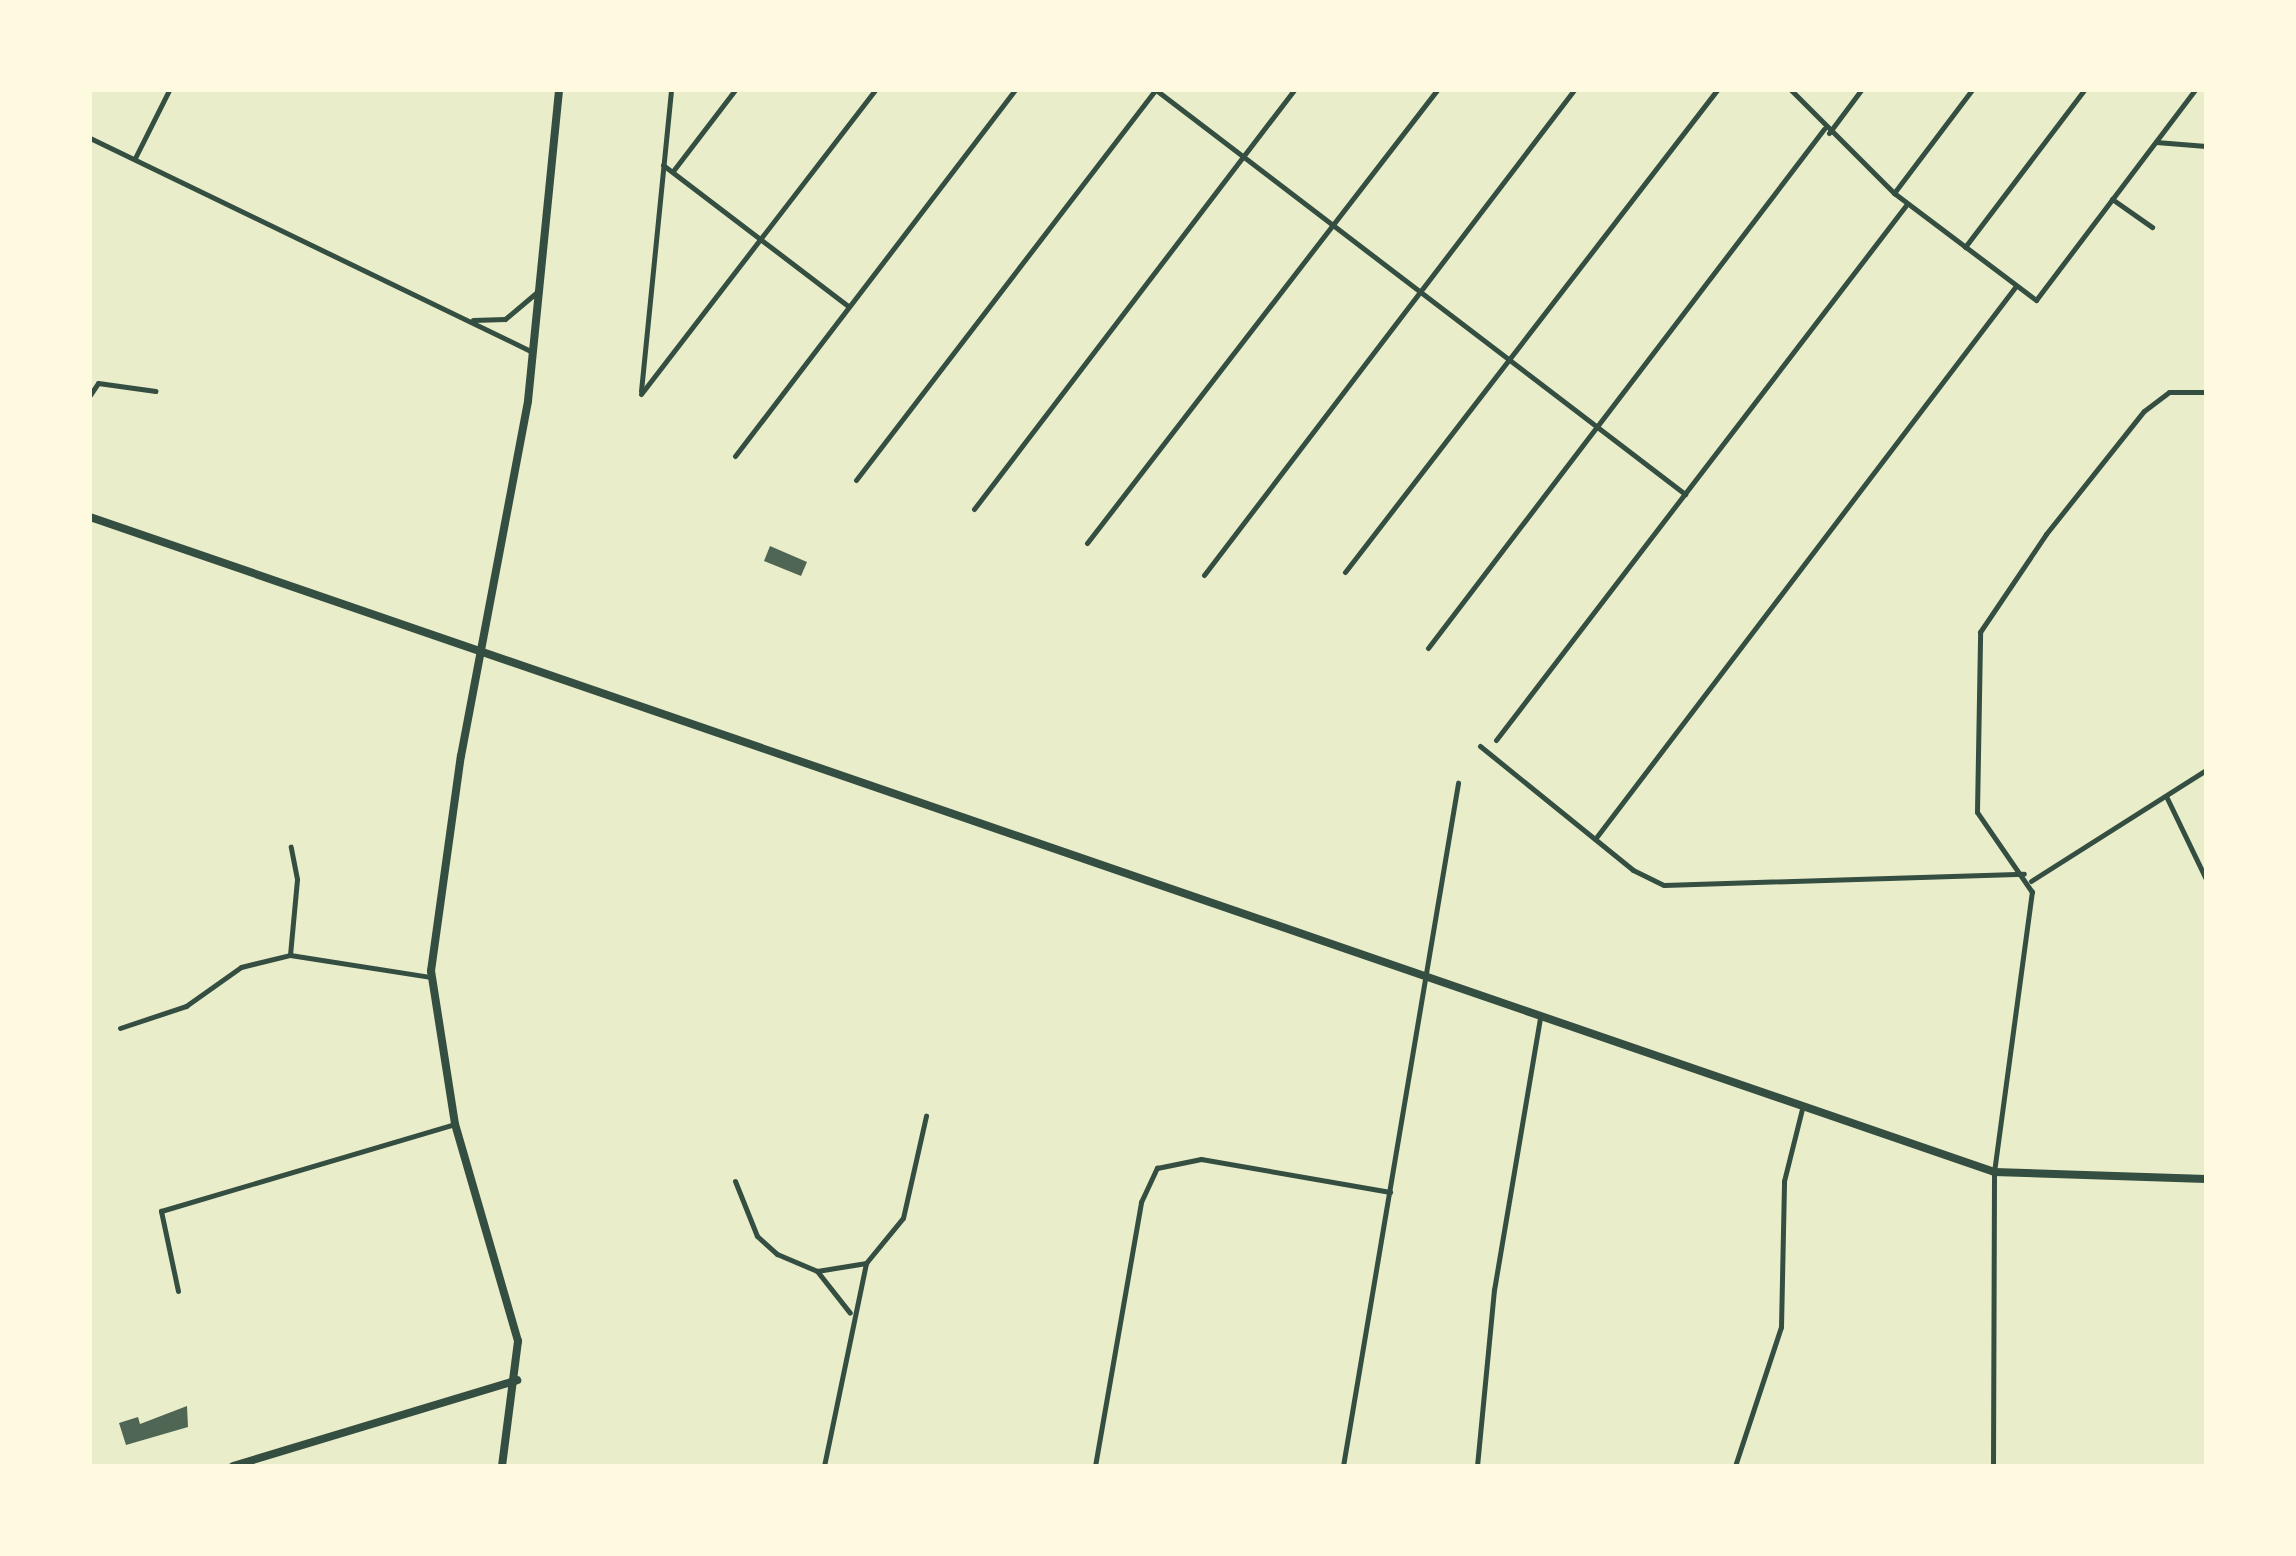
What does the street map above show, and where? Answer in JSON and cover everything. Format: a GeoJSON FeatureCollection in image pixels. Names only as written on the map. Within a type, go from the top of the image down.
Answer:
{"type":"FeatureCollection","features":[{"type":"Feature","properties":{"kind":"street"},"geometry":{"type":"LineString","coordinates":[[134,158],[169,90]]}},
{"type":"Feature","properties":{"kind":"street"},"geometry":{"type":"LineString","coordinates":[[502,1466],[517,1380],[514,1320],[476,1216],[454,1124],[432,978],[482,649],[533,352],[560,90]]}},
{"type":"Feature","properties":{"kind":"street"},"geometry":{"type":"LineString","coordinates":[[671,90],[641,394],[875,90]]}},
{"type":"Feature","properties":{"kind":"street"},"geometry":{"type":"LineString","coordinates":[[672,172],[735,90]]}},
{"type":"Feature","properties":{"kind":"street"},"geometry":{"type":"LineString","coordinates":[[735,456],[1015,90]]}},
{"type":"Feature","properties":{"kind":"street"},"geometry":{"type":"LineString","coordinates":[[856,480],[1155,90],[1685,494]]}},
{"type":"Feature","properties":{"kind":"street"},"geometry":{"type":"LineString","coordinates":[[974,509],[1294,90]]}},
{"type":"Feature","properties":{"kind":"street"},"geometry":{"type":"LineString","coordinates":[[1088,543],[1436,90]]}},
{"type":"Feature","properties":{"kind":"street"},"geometry":{"type":"LineString","coordinates":[[1204,575],[1574,90]]}},
{"type":"Feature","properties":{"kind":"street"},"geometry":{"type":"LineString","coordinates":[[1345,572],[1716,90]]}},
{"type":"Feature","properties":{"kind":"street"},"geometry":{"type":"LineString","coordinates":[[1428,648],[1861,90]]}},
{"type":"Feature","properties":{"kind":"street"},"geometry":{"type":"LineString","coordinates":[[1894,193],[1972,90]]}},
{"type":"Feature","properties":{"kind":"street"},"geometry":{"type":"LineString","coordinates":[[1965,247],[2084,90]]}},
{"type":"Feature","properties":{"kind":"street"},"geometry":{"type":"LineString","coordinates":[[1795,92],[1826,131],[1894,193],[2036,300],[2195,90]]}},
{"type":"Feature","properties":{"kind":"street"},"geometry":{"type":"LineString","coordinates":[[90,138],[533,352]]}},
{"type":"Feature","properties":{"kind":"street"},"geometry":{"type":"LineString","coordinates":[[2156,142],[2206,146]]}},
{"type":"Feature","properties":{"kind":"street"},"geometry":{"type":"LineString","coordinates":[[664,165],[849,307]]}},
{"type":"Feature","properties":{"kind":"street"},"geometry":{"type":"LineString","coordinates":[[2112,199],[2152,227]]}},
{"type":"Feature","properties":{"kind":"street"},"geometry":{"type":"LineString","coordinates":[[1496,740],[1907,204]]}},
{"type":"Feature","properties":{"kind":"street"},"geometry":{"type":"LineString","coordinates":[[1596,839],[2016,286]]}},
{"type":"Feature","properties":{"kind":"street"},"geometry":{"type":"LineString","coordinates":[[465,319],[505,319],[525,308],[539,289]]}},
{"type":"Feature","properties":{"kind":"street"},"geometry":{"type":"LineString","coordinates":[[90,395],[98,383],[154,391]]}},
{"type":"Feature","properties":{"kind":"street"},"geometry":{"type":"LineString","coordinates":[[1992,1466],[1994,1172],[2030,882],[1983,823],[1974,795],[1982,625],[2144,411],[2169,392],[2206,392]]}},
{"type":"Feature","properties":{"kind":"street"},"geometry":{"type":"LineString","coordinates":[[90,517],[1994,1172],[2206,1179]]}},
{"type":"Feature","properties":{"kind":"street"},"geometry":{"type":"LineString","coordinates":[[1480,746],[1641,875],[1674,886],[2024,874]]}},
{"type":"Feature","properties":{"kind":"street"},"geometry":{"type":"LineString","coordinates":[[2030,882],[2206,770]]}},
{"type":"Feature","properties":{"kind":"street"},"geometry":{"type":"LineString","coordinates":[[1343,1466],[1458,784]]}},
{"type":"Feature","properties":{"kind":"street"},"geometry":{"type":"LineString","coordinates":[[2166,796],[2206,879]]}},
{"type":"Feature","properties":{"kind":"street"},"geometry":{"type":"LineString","coordinates":[[290,955],[297,878],[291,847]]}},
{"type":"Feature","properties":{"kind":"street"},"geometry":{"type":"LineString","coordinates":[[120,1028],[186,1006],[250,963],[290,955],[432,978]]}},
{"type":"Feature","properties":{"kind":"street"},"geometry":{"type":"LineString","coordinates":[[1477,1466],[1494,1290],[1540,1014]]}},
{"type":"Feature","properties":{"kind":"street"},"geometry":{"type":"LineString","coordinates":[[1735,1466],[1781,1327],[1784,1181],[1803,1105]]}},
{"type":"Feature","properties":{"kind":"street"},"geometry":{"type":"LineString","coordinates":[[824,1466],[866,1263],[902,1218],[926,1116]]}},
{"type":"Feature","properties":{"kind":"street"},"geometry":{"type":"LineString","coordinates":[[178,1291],[161,1210],[454,1124]]}},
{"type":"Feature","properties":{"kind":"street"},"geometry":{"type":"LineString","coordinates":[[1095,1466],[1140,1202],[1157,1168],[1200,1159],[1390,1192]]}},
{"type":"Feature","properties":{"kind":"street"},"geometry":{"type":"LineString","coordinates":[[735,1181],[756,1236],[776,1254],[816,1271],[852,1316]]}},
{"type":"Feature","properties":{"kind":"street"},"geometry":{"type":"LineString","coordinates":[[816,1271],[866,1263]]}},
{"type":"Feature","properties":{"kind":"street"},"geometry":{"type":"LineString","coordinates":[[233,1466],[517,1380]]}},
{"type":"Feature","properties":{"kind":"building"},"geometry":{"type":"Polygon","coordinates":[[[770,546],[807,562],[801,576],[764,561],[770,546]]]}},
{"type":"Feature","properties":{"kind":"building"},"geometry":{"type":"Polygon","coordinates":[[[187,1406],[188,1427],[126,1445],[119,1423],[138,1417],[140,1424],[187,1406]]]}}]}
